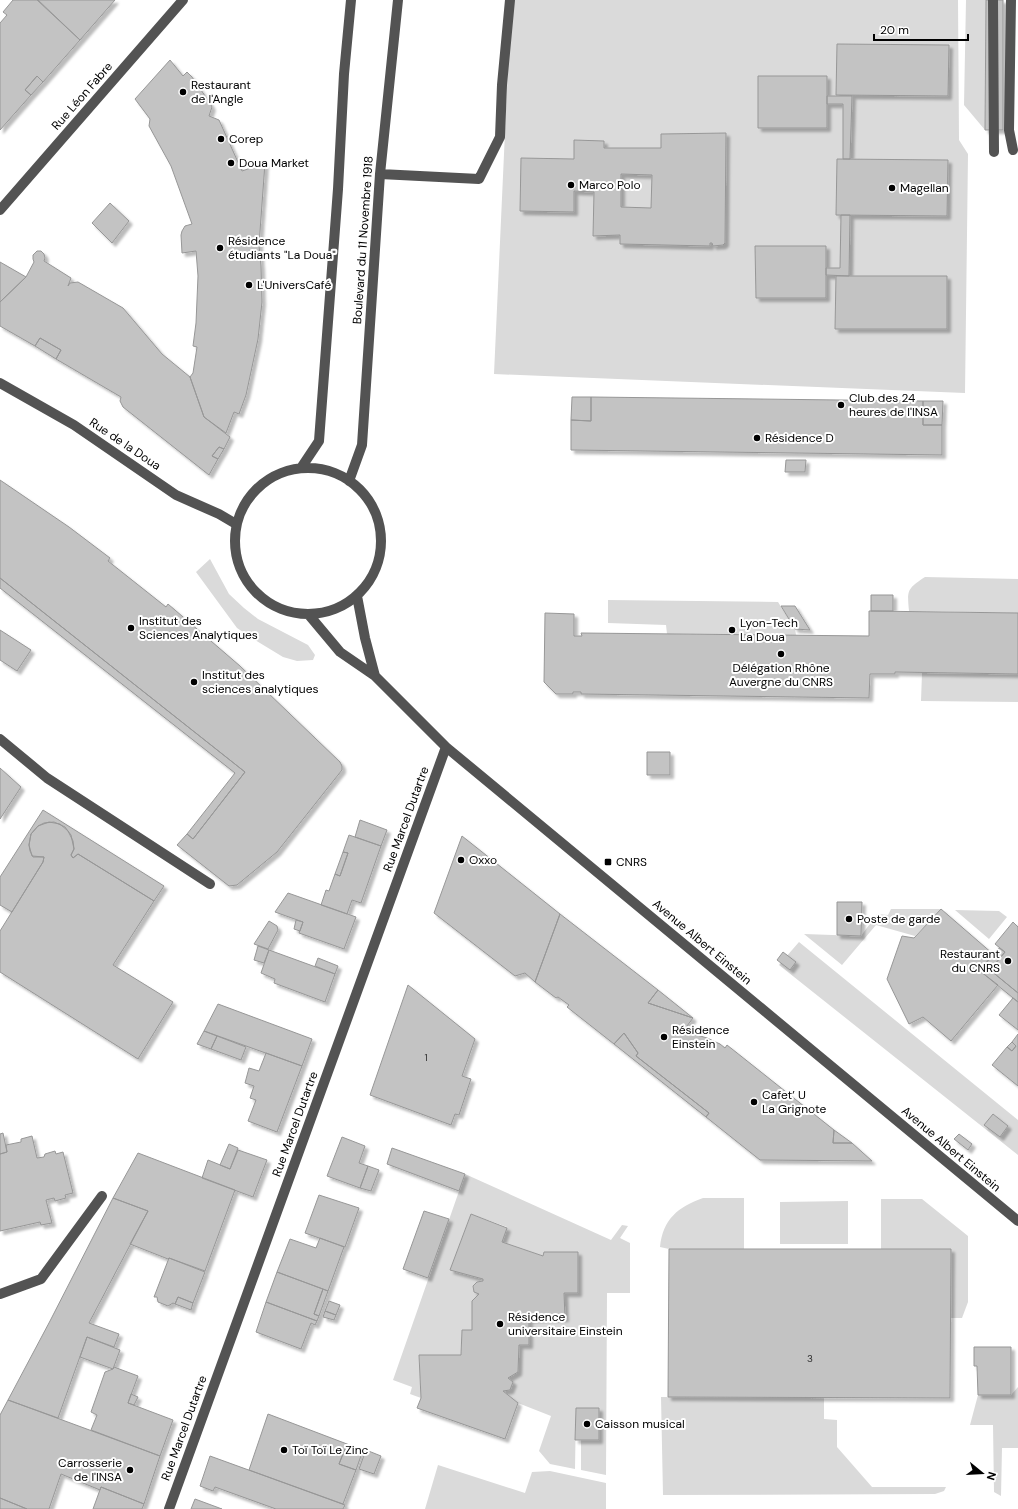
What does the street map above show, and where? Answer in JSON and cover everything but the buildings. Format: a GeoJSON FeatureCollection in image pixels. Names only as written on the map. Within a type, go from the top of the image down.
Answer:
{"type":"FeatureCollection","features":[{"type":"Feature","properties":{"kind":"street","name":"Rue Léon Fabre"},"geometry":{"type":"LineString","coordinates":[[0,210],[183,0]]}},
{"type":"Feature","properties":{"kind":"street"},"geometry":{"type":"LineString","coordinates":[[301,468],[319,441],[338,189],[344,74],[351,0]]}},
{"type":"Feature","properties":{"kind":"street","name":"Boulevard du 11 Novembre 1918"},"geometry":{"type":"LineString","coordinates":[[349,481],[362,445],[380,174],[398,0]]}},
{"type":"Feature","properties":{"kind":"street"},"geometry":{"type":"LineString","coordinates":[[380,174],[479,178],[500,136],[502,85],[510,0]]}},
{"type":"Feature","properties":{"kind":"street"},"geometry":{"type":"LineString","coordinates":[[993,0],[994,152]]}},
{"type":"Feature","properties":{"kind":"street"},"geometry":{"type":"LineString","coordinates":[[1011,0],[1009,130],[1013,150]]}},
{"type":"Feature","properties":{"kind":"street","name":"Rue de la Doua"},"geometry":{"type":"LineString","coordinates":[[0,383],[74,425],[176,495],[219,514],[236,524]]}},
{"type":"Feature","properties":{"kind":"street"},"geometry":{"type":"LineString","coordinates":[[301,468],[326,470],[349,481],[365,496],[376,515],[381,536],[379,558],[370,579],[357,596],[342,606],[326,612],[309,615],[287,612],[267,602],[250,587],[239,568],[234,546],[236,524],[245,503],[260,486],[280,474],[301,468]]}},
{"type":"Feature","properties":{"kind":"street","name":"Avenue Albert Einstein"},"geometry":{"type":"LineString","coordinates":[[357,596],[364,638],[375,676]]}},
{"type":"Feature","properties":{"kind":"street","name":"Avenue Albert Einstein"},"geometry":{"type":"LineString","coordinates":[[309,615],[340,652],[375,676],[446,747],[1018,1221]]}},
{"type":"Feature","properties":{"kind":"street"},"geometry":{"type":"LineString","coordinates":[[0,739],[47,778],[210,884]]}},
{"type":"Feature","properties":{"kind":"street","name":"Rue Marcel Dutartre"},"geometry":{"type":"LineString","coordinates":[[169,1509],[446,747]]}},
{"type":"Feature","properties":{"kind":"street"},"geometry":{"type":"LineString","coordinates":[[0,1294],[42,1279],[102,1196]]}},
{"type":"Feature","properties":{"kind":"shaded area"},"geometry":{"type":"Polygon","coordinates":[[[511,0],[958,0],[959,140],[968,154],[965,393],[494,374],[511,0]]]}},
{"type":"Feature","properties":{"kind":"shaded area"},"geometry":{"type":"Polygon","coordinates":[[[966,0],[986,0],[985,130],[964,105],[966,0]]]}},
{"type":"Feature","properties":{"kind":"shaded area"},"geometry":{"type":"Polygon","coordinates":[[[210,559],[229,594],[258,619],[308,645],[315,655],[313,660],[297,661],[283,657],[237,628],[196,572],[210,559]]]}},
{"type":"Feature","properties":{"kind":"shaded area"},"geometry":{"type":"Polygon","coordinates":[[[925,577],[1018,579],[1018,613],[909,611],[908,594],[915,584],[925,577]]]}},
{"type":"Feature","properties":{"kind":"shaded area"},"geometry":{"type":"Polygon","coordinates":[[[608,600],[778,602],[795,629],[796,635],[667,634],[666,625],[608,623],[608,600]]]}},
{"type":"Feature","properties":{"kind":"shaded area"},"geometry":{"type":"Polygon","coordinates":[[[922,673],[1018,674],[1018,702],[921,701],[922,673]]]}},
{"type":"Feature","properties":{"kind":"shaded area"},"geometry":{"type":"Polygon","coordinates":[[[891,909],[941,909],[915,936],[876,925],[842,965],[804,934],[861,936],[877,914],[888,915],[891,909]]]}},
{"type":"Feature","properties":{"kind":"shaded area"},"geometry":{"type":"Polygon","coordinates":[[[955,910],[999,911],[1007,917],[989,939],[955,910]]]}},
{"type":"Feature","properties":{"kind":"shaded area"},"geometry":{"type":"Polygon","coordinates":[[[799,942],[1018,1120],[1018,1155],[779,965],[799,942]]]}},
{"type":"Feature","properties":{"kind":"shaded area"},"geometry":{"type":"Polygon","coordinates":[[[465,1174],[611,1240],[622,1225],[628,1226],[620,1238],[630,1243],[630,1293],[607,1293],[606,1475],[581,1470],[581,1440],[599,1439],[599,1409],[576,1408],[575,1469],[550,1464],[539,1451],[551,1416],[518,1403],[503,1391],[510,1390],[513,1382],[508,1378],[518,1372],[519,1345],[529,1345],[529,1319],[564,1318],[564,1293],[578,1293],[578,1252],[544,1252],[543,1256],[502,1242],[507,1227],[471,1214],[451,1270],[483,1279],[483,1281],[477,1282],[473,1286],[474,1292],[479,1294],[472,1301],[472,1330],[462,1330],[461,1355],[419,1355],[421,1398],[410,1394],[412,1387],[393,1380],[465,1174]]]}},
{"type":"Feature","properties":{"kind":"shaded area"},"geometry":{"type":"Polygon","coordinates":[[[703,1198],[744,1198],[744,1249],[669,1249],[660,1247],[664,1229],[673,1215],[686,1206],[703,1198]]]}},
{"type":"Feature","properties":{"kind":"shaded area"},"geometry":{"type":"Polygon","coordinates":[[[881,1199],[922,1199],[968,1236],[968,1302],[962,1318],[951,1318],[951,1249],[881,1249],[881,1199]]]}},
{"type":"Feature","properties":{"kind":"shaded area"},"geometry":{"type":"Polygon","coordinates":[[[848,1201],[848,1244],[780,1244],[780,1202],[848,1201]]]}},
{"type":"Feature","properties":{"kind":"shaded area"},"geometry":{"type":"Polygon","coordinates":[[[1018,1387],[1018,1448],[1002,1448],[1001,1496],[994,1492],[993,1425],[970,1425],[978,1395],[1011,1395],[1018,1387]]]}},
{"type":"Feature","properties":{"kind":"shaded area"},"geometry":{"type":"Polygon","coordinates":[[[661,1397],[824,1398],[824,1419],[837,1420],[837,1447],[872,1487],[946,1487],[944,1491],[935,1494],[663,1495],[661,1397]]]}},
{"type":"Feature","properties":{"kind":"shaded area"},"geometry":{"type":"Polygon","coordinates":[[[438,1465],[525,1493],[532,1472],[550,1471],[606,1483],[606,1509],[425,1509],[438,1465]]]}},
{"type":"Feature","properties":{"kind":"place","name":"Restaurant de l'Angle"},"geometry":{"type":"Point","coordinates":[183,92]}},
{"type":"Feature","properties":{"kind":"place","name":"Corep"},"geometry":{"type":"Point","coordinates":[221,139]}},
{"type":"Feature","properties":{"kind":"place","name":"Doua Market"},"geometry":{"type":"Point","coordinates":[231,163]}},
{"type":"Feature","properties":{"kind":"place","name":"Marco Polo"},"geometry":{"type":"Point","coordinates":[571,185]}},
{"type":"Feature","properties":{"kind":"place","name":"Magellan"},"geometry":{"type":"Point","coordinates":[892,188]}},
{"type":"Feature","properties":{"kind":"place","name":"Résidence étudiants \"La Doua\""},"geometry":{"type":"Point","coordinates":[220,248]}},
{"type":"Feature","properties":{"kind":"place","name":"L'UniversCafé"},"geometry":{"type":"Point","coordinates":[249,285]}},
{"type":"Feature","properties":{"kind":"place","name":"Club des 24 heures de l'INSA"},"geometry":{"type":"Point","coordinates":[841,405]}},
{"type":"Feature","properties":{"kind":"place","name":"Résidence D"},"geometry":{"type":"Point","coordinates":[757,438]}},
{"type":"Feature","properties":{"kind":"place","name":"Institut des Sciences Analytiques"},"geometry":{"type":"Point","coordinates":[131,628]}},
{"type":"Feature","properties":{"kind":"place","name":"Lyon-Tech La Doua"},"geometry":{"type":"Point","coordinates":[732,630]}},
{"type":"Feature","properties":{"kind":"place","name":"Délégation Rhône Auvergne du CNRS"},"geometry":{"type":"Point","coordinates":[781,654]}},
{"type":"Feature","properties":{"kind":"place","name":"Institut des sciences analytiques"},"geometry":{"type":"Point","coordinates":[194,682]}},
{"type":"Feature","properties":{"kind":"place","name":"Oxxo"},"geometry":{"type":"Point","coordinates":[461,860]}},
{"type":"Feature","properties":{"kind":"place","name":"CNRS"},"geometry":{"type":"Point","coordinates":[608,862]}},
{"type":"Feature","properties":{"kind":"place","name":"Poste de garde"},"geometry":{"type":"Point","coordinates":[849,919]}},
{"type":"Feature","properties":{"kind":"place","name":"Restaurant du CNRS"},"geometry":{"type":"Point","coordinates":[1008,961]}},
{"type":"Feature","properties":{"kind":"place","name":"Résidence Einstein"},"geometry":{"type":"Point","coordinates":[664,1037]}},
{"type":"Feature","properties":{"kind":"place","name":"Cafet’ U La Grignote"},"geometry":{"type":"Point","coordinates":[754,1102]}},
{"type":"Feature","properties":{"kind":"place","name":"Résidence universitaire Einstein"},"geometry":{"type":"Point","coordinates":[500,1324]}},
{"type":"Feature","properties":{"kind":"place","name":"Caisson musical"},"geometry":{"type":"Point","coordinates":[587,1424]}},
{"type":"Feature","properties":{"kind":"place","name":"Toï Toï Le Zinc"},"geometry":{"type":"Point","coordinates":[284,1450]}},
{"type":"Feature","properties":{"kind":"place","name":"Carrosserie de l'INSA"},"geometry":{"type":"Point","coordinates":[130,1470]}}]}
